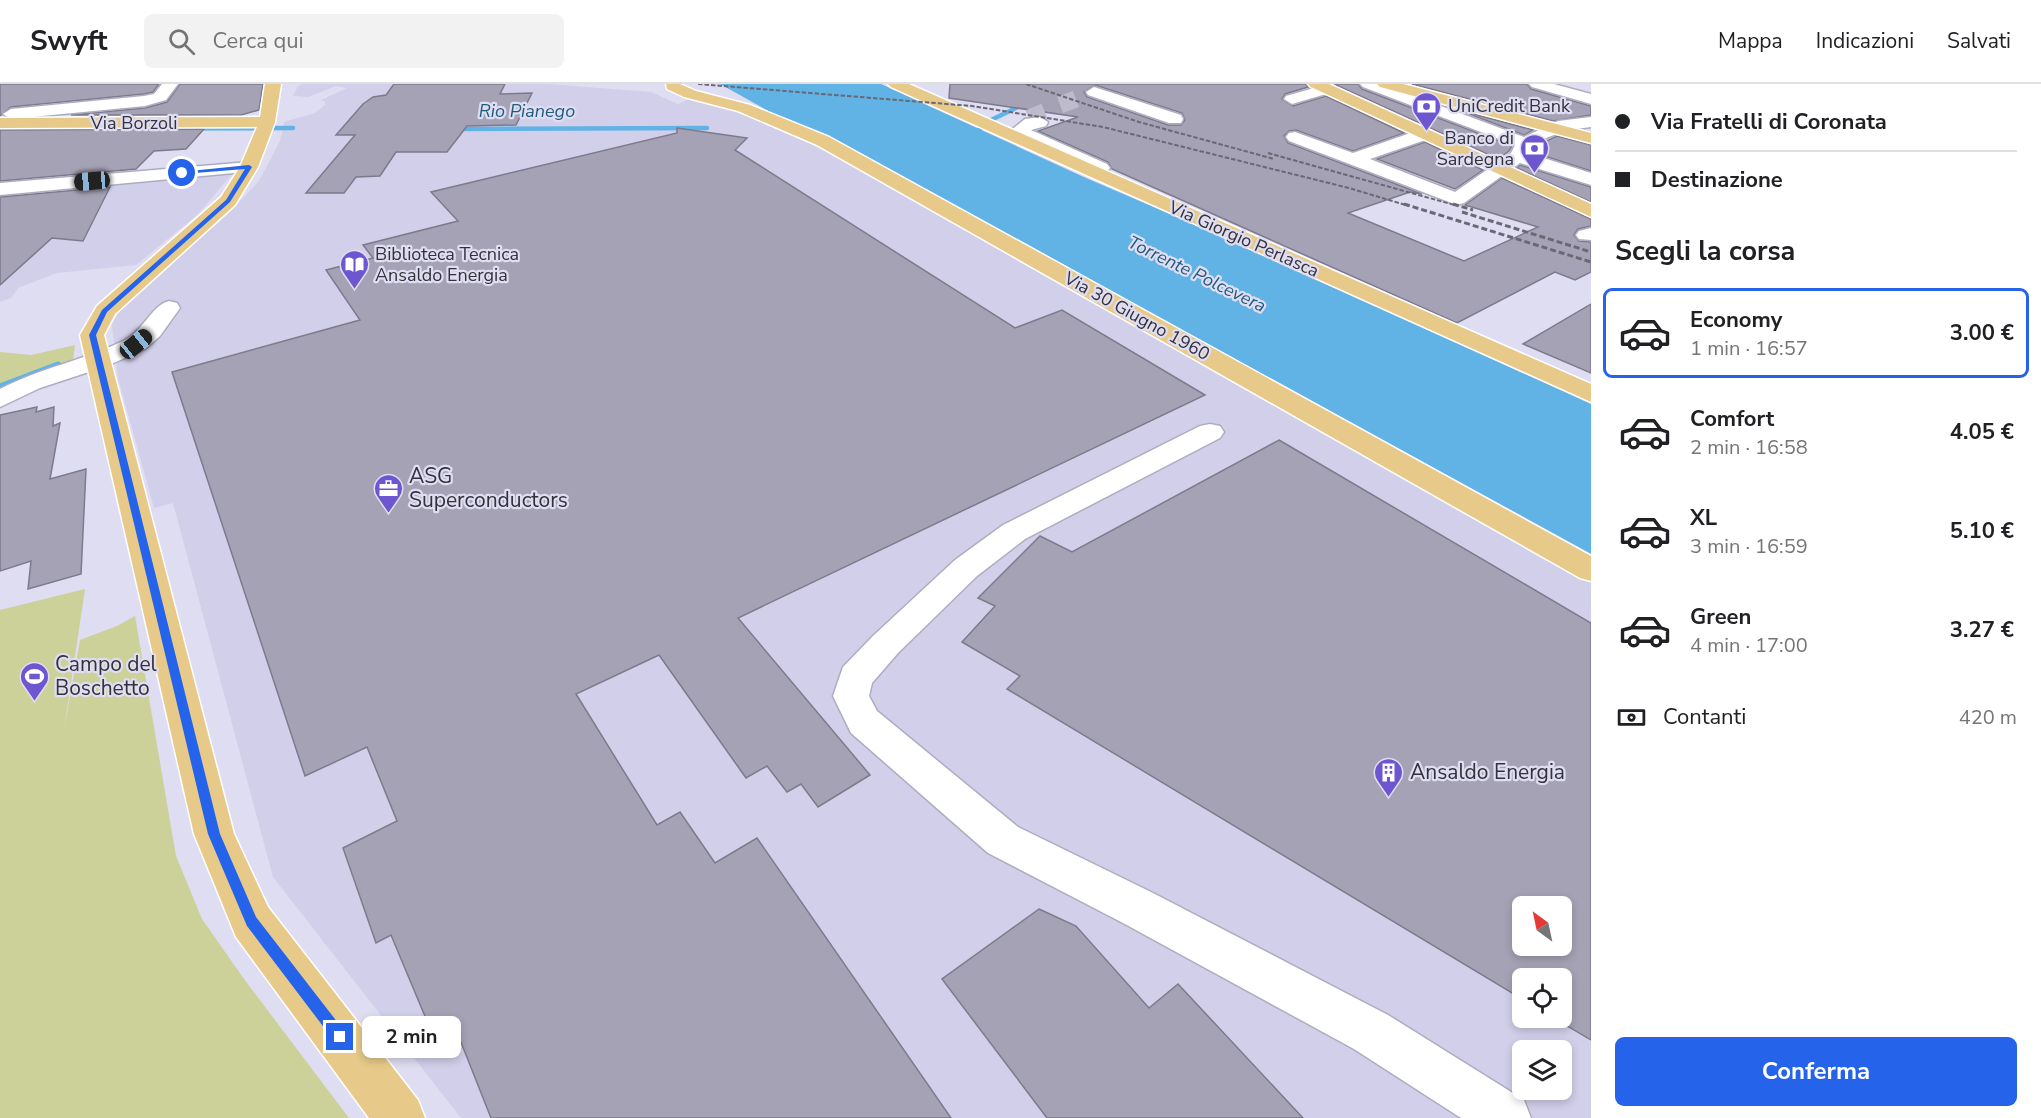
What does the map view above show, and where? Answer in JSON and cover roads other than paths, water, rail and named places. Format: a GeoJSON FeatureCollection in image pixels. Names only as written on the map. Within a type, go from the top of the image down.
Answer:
{"type":"FeatureCollection","features":[{"type":"Feature","properties":{"kind":"main road"},"geometry":{"type":"LineString","coordinates":[[273,84],[262,132],[228,201],[105,311],[92,335],[214,834],[252,922],[400,1118]]}},
{"type":"Feature","properties":{"kind":"main road","name":"Via Giorgio Perlasca"},"geometry":{"type":"LineString","coordinates":[[896,84],[1591,394]]}},
{"type":"Feature","properties":{"kind":"main road"},"geometry":{"type":"LineString","coordinates":[[1385,84],[1591,138]]}},
{"type":"Feature","properties":{"kind":"main road","name":"Via 30 Giugno 1960"},"geometry":{"type":"LineString","coordinates":[[672,86],[690,94],[744,108],[823,141],[1591,570]]}},
{"type":"Feature","properties":{"kind":"main road"},"geometry":{"type":"LineString","coordinates":[[1322,87],[1591,211]]}},
{"type":"Feature","properties":{"kind":"main road","name":"Via Borzoli"},"geometry":{"type":"LineString","coordinates":[[6,118],[213,123],[262,132]]}},
{"type":"Feature","properties":{"kind":"street"},"geometry":{"type":"LineString","coordinates":[[6,118],[145,101],[160,97],[170,84]]}},
{"type":"Feature","properties":{"kind":"street"},"geometry":{"type":"LineString","coordinates":[[1114,84],[1088,94],[1175,119]]}},
{"type":"Feature","properties":{"kind":"street"},"geometry":{"type":"LineString","coordinates":[[1368,84],[1591,178]]}},
{"type":"Feature","properties":{"kind":"street"},"geometry":{"type":"LineString","coordinates":[[1537,84],[1591,99]]}},
{"type":"Feature","properties":{"kind":"street"},"geometry":{"type":"LineString","coordinates":[[1584,84],[1591,86]]}},
{"type":"Feature","properties":{"kind":"street"},"geometry":{"type":"LineString","coordinates":[[1292,99],[1322,87]]}},
{"type":"Feature","properties":{"kind":"street"},"geometry":{"type":"LineString","coordinates":[[1362,105],[1400,97]]}},
{"type":"Feature","properties":{"kind":"street"},"geometry":{"type":"LineString","coordinates":[[1034,121],[1018,130],[1227,225],[1245,238]]}},
{"type":"Feature","properties":{"kind":"street"},"geometry":{"type":"LineString","coordinates":[[1295,137],[1457,199],[1501,168],[1522,149],[1556,128],[1591,122]]}},
{"type":"Feature","properties":{"kind":"street"},"geometry":{"type":"LineString","coordinates":[[0,189],[262,132]]}},
{"type":"Feature","properties":{"kind":"street"},"geometry":{"type":"LineString","coordinates":[[1354,159],[1425,134]]}},
{"type":"Feature","properties":{"kind":"street"},"geometry":{"type":"LineString","coordinates":[[0,399],[31,383],[98,361],[136,344],[152,331],[169,308]]}},
{"type":"Feature","properties":{"kind":"street"},"geometry":{"type":"LineString","coordinates":[[1209,432],[1014,532],[966,568],[886,644],[856,676],[851,696],[864,722],[1003,840],[1138,908],[1371,1032],[1506,1118]]}},
{"type":"Feature","properties":{"kind":"water","name":"Torrente Polcevera"},"geometry":{"type":"Polygon","coordinates":[[[720,84],[881,84],[1086,178],[1250,248],[1591,404],[1591,554],[854,150],[818,132],[779,117],[720,84]]]}},
{"type":"Feature","properties":{"kind":"waterway"},"geometry":{"type":"LineString","coordinates":[[971,137],[989,121],[1026,103]]}},
{"type":"Feature","properties":{"kind":"waterway","name":"Rio Pianego"},"geometry":{"type":"LineString","coordinates":[[0,129],[293,128]]}},
{"type":"Feature","properties":{"kind":"waterway","name":"Rio Pianego"},"geometry":{"type":"LineString","coordinates":[[454,129],[707,128]]}},
{"type":"Feature","properties":{"kind":"waterway"},"geometry":{"type":"LineString","coordinates":[[0,387],[58,365]]}},
{"type":"Feature","properties":{"kind":"tunnel"},"geometry":{"type":"LineString","coordinates":[[1060,105],[1081,97]]}},
{"type":"Feature","properties":{"kind":"tunnel"},"geometry":{"type":"LineString","coordinates":[[1029,118],[1046,111]]}},
{"type":"Feature","properties":{"kind":"railway"},"geometry":{"type":"LineString","coordinates":[[698,84],[972,106],[1103,127],[1349,188],[1409,206]]}},
{"type":"Feature","properties":{"kind":"railway"},"geometry":{"type":"LineString","coordinates":[[1026,84],[1139,122],[1274,159]]}},
{"type":"Feature","properties":{"kind":"railway"},"geometry":{"type":"LineString","coordinates":[[1268,153],[1458,206]]}},
{"type":"Feature","properties":{"kind":"railway"},"geometry":{"type":"LineString","coordinates":[[1404,204],[1591,262]]}},
{"type":"Feature","properties":{"kind":"railway"},"geometry":{"type":"LineString","coordinates":[[1453,204],[1473,210]]}},
{"type":"Feature","properties":{"kind":"railway"},"geometry":{"type":"LineString","coordinates":[[1462,212],[1591,252]]}},
{"type":"Feature","properties":{"kind":"place","name":"UniCredit Bank"},"geometry":{"type":"Point","coordinates":[1427,132]}},
{"type":"Feature","properties":{"kind":"place","name":"Banco di Sardegna"},"geometry":{"type":"Point","coordinates":[1535,174]}},
{"type":"Feature","properties":{"kind":"place","name":"Biblioteca Tecnica Ansaldo Energia"},"geometry":{"type":"Point","coordinates":[354,290]}},
{"type":"Feature","properties":{"kind":"place","name":"ASG Superconductors"},"geometry":{"type":"Point","coordinates":[388,514]}},
{"type":"Feature","properties":{"kind":"place","name":"Campo del Boschetto"},"geometry":{"type":"Point","coordinates":[34,702]}},
{"type":"Feature","properties":{"kind":"place","name":"Ansaldo Energia"},"geometry":{"type":"Point","coordinates":[1389,798]}}]}
